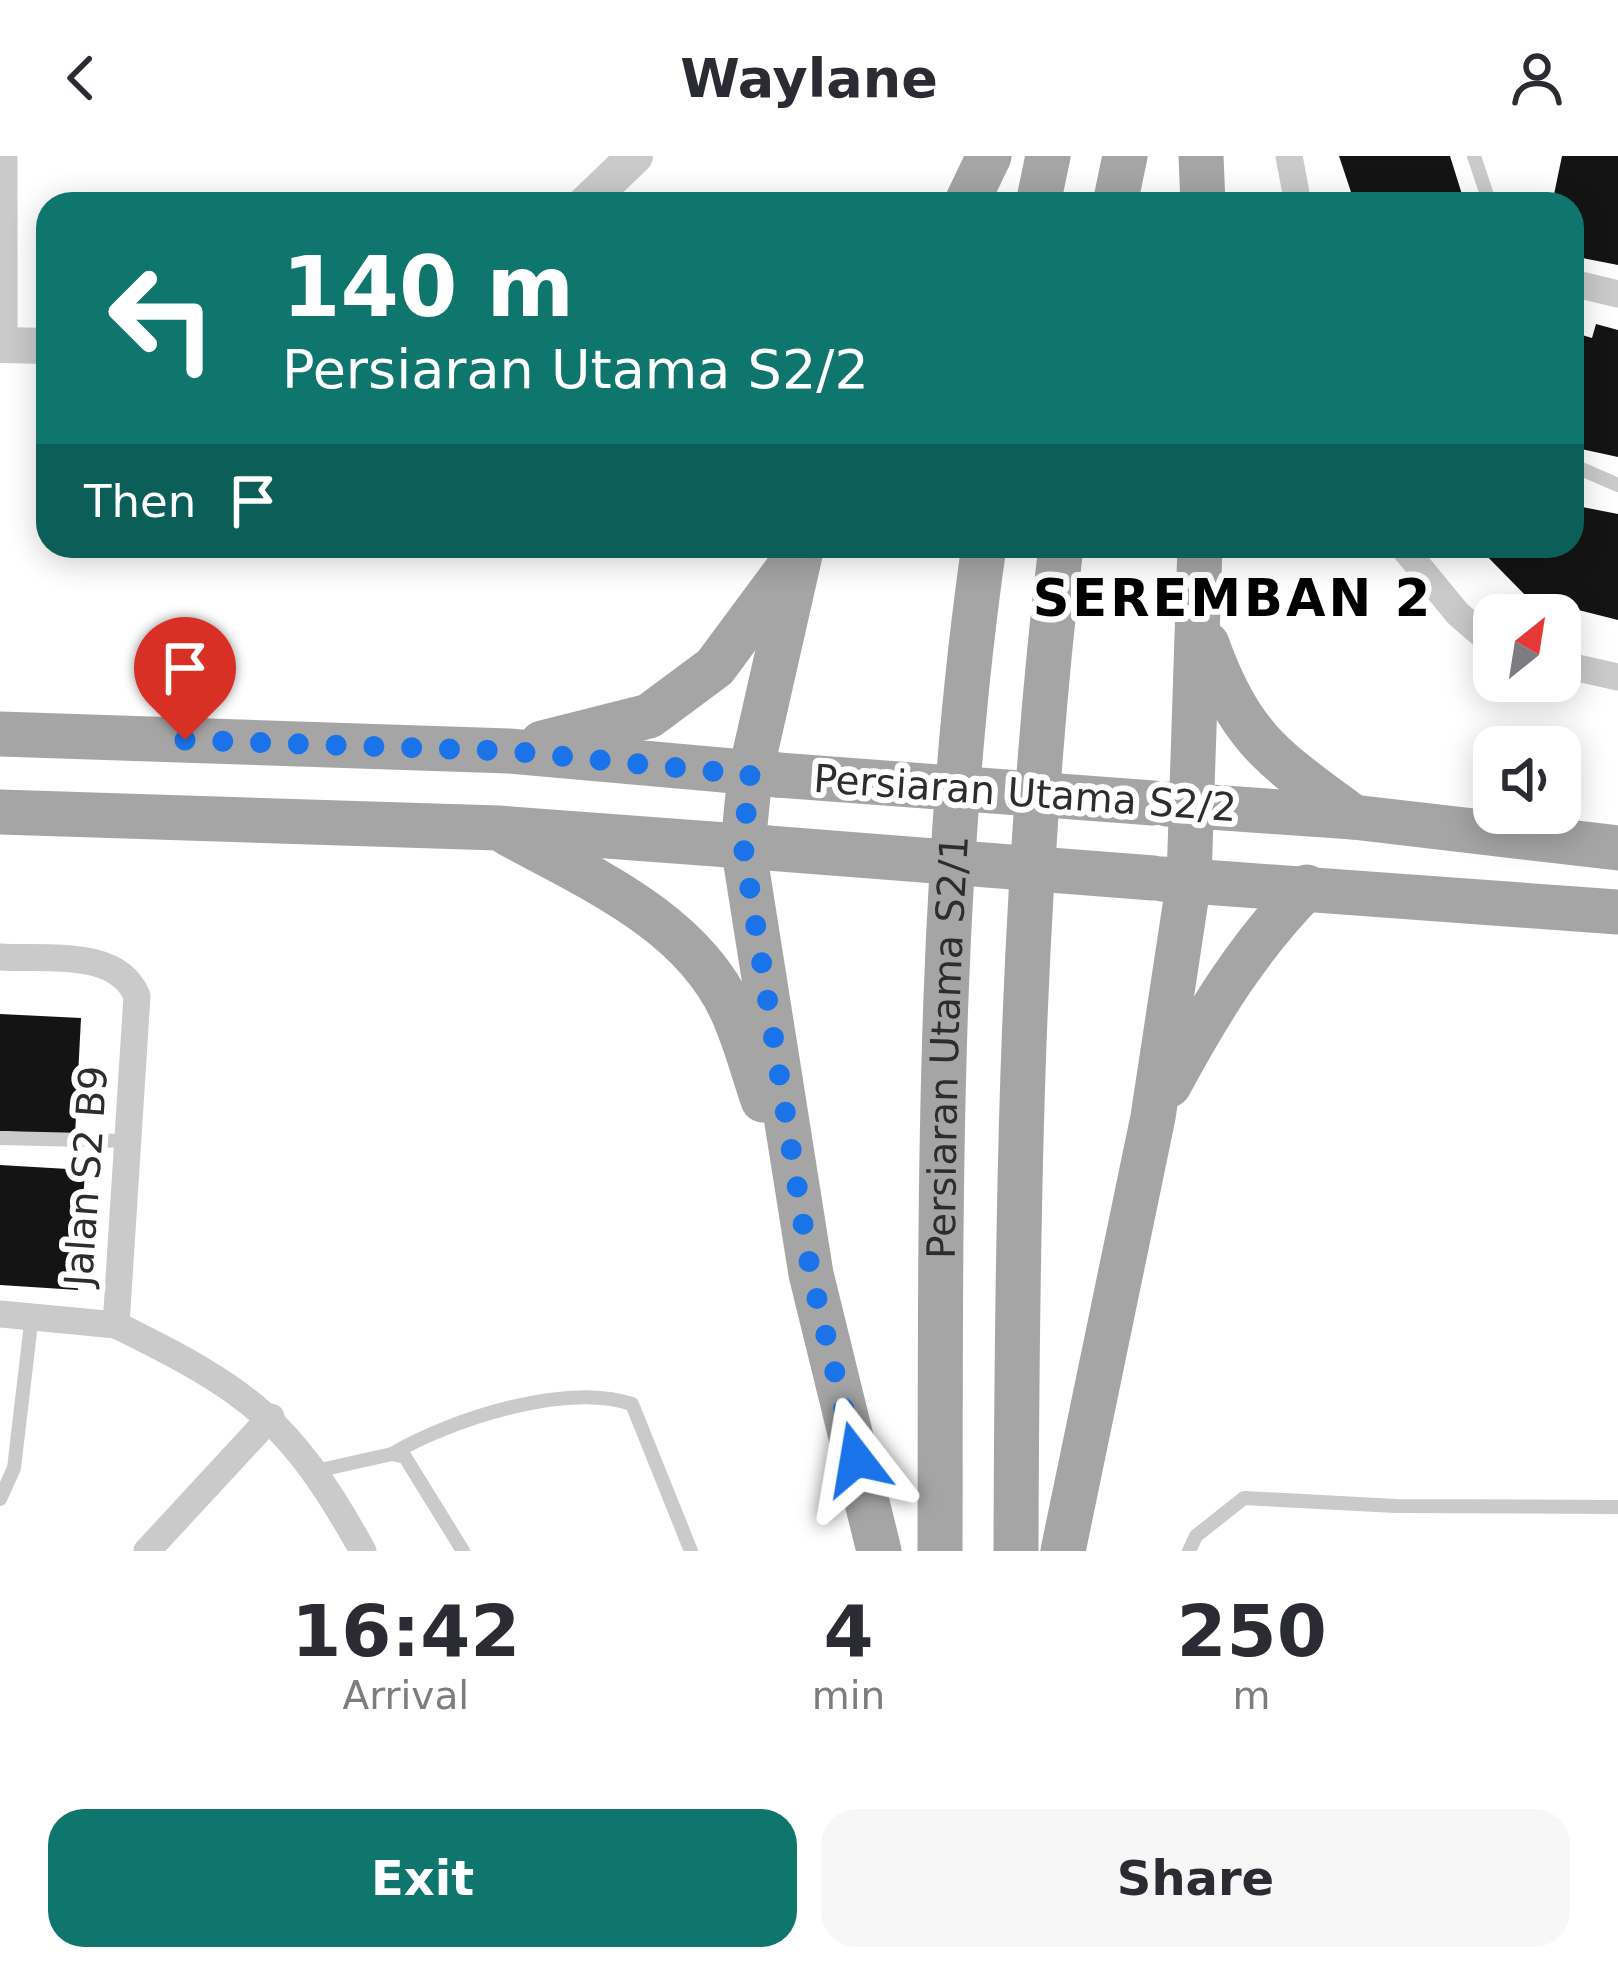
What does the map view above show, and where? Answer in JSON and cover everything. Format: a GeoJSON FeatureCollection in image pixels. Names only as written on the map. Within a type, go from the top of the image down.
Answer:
{"type":"FeatureCollection","features":[{"type":"Feature","properties":{"kind":"main road"},"geometry":{"type":"LineString","coordinates":[[972,192],[989,156]]}},
{"type":"Feature","properties":{"kind":"main road"},"geometry":{"type":"LineString","coordinates":[[1040,192],[1048,156]]}},
{"type":"Feature","properties":{"kind":"main road"},"geometry":{"type":"LineString","coordinates":[[1118,192],[1125,156]]}},
{"type":"Feature","properties":{"kind":"main road"},"geometry":{"type":"LineString","coordinates":[[1201,156],[1202,192]]}},
{"type":"Feature","properties":{"kind":"main road"},"geometry":{"type":"LineString","coordinates":[[509,751],[650,716],[716,667],[795,558]]}},
{"type":"Feature","properties":{"kind":"main road"},"geometry":{"type":"LineString","coordinates":[[800,558],[756,846],[811,1274],[879,1551]]}},
{"type":"Feature","properties":{"kind":"main road","name":"Persiaran Utama S2/1"},"geometry":{"type":"LineString","coordinates":[[940,1551],[941,1117],[962,700],[982,558]]}},
{"type":"Feature","properties":{"kind":"main road","name":"Persiaran Utama S2/1"},"geometry":{"type":"LineString","coordinates":[[1016,1551],[1017,1129],[1037,752],[1060,558]]}},
{"type":"Feature","properties":{"kind":"main road"},"geometry":{"type":"LineString","coordinates":[[1063,1551],[1153,1117],[1174,804],[1198,619],[1200,558]]}},
{"type":"Feature","properties":{"kind":"main road"},"geometry":{"type":"LineString","coordinates":[[1198,619],[1225,694],[1248,733],[1353,817]]}},
{"type":"Feature","properties":{"kind":"main road","name":"Persiaran Utama S2/2"},"geometry":{"type":"LineString","coordinates":[[0,734],[509,751],[764,775],[1353,817],[1618,848]]}},
{"type":"Feature","properties":{"kind":"main road","name":"Persiaran Utama S2/2"},"geometry":{"type":"LineString","coordinates":[[0,812],[498,828],[1618,913]]}},
{"type":"Feature","properties":{"kind":"main road"},"geometry":{"type":"LineString","coordinates":[[498,828],[624,896],[700,962],[732,1009],[801,1210]]}},
{"type":"Feature","properties":{"kind":"main road"},"geometry":{"type":"LineString","coordinates":[[1153,1117],[1226,983],[1256,939],[1307,887]]}},
{"type":"Feature","properties":{"kind":"street"},"geometry":{"type":"LineString","coordinates":[[4,156],[2,345],[36,346]]}},
{"type":"Feature","properties":{"kind":"street"},"geometry":{"type":"LineString","coordinates":[[598,192],[635,156]]}},
{"type":"Feature","properties":{"kind":"street"},"geometry":{"type":"LineString","coordinates":[[1289,156],[1296,192]]}},
{"type":"Feature","properties":{"kind":"street"},"geometry":{"type":"LineString","coordinates":[[1584,286],[1618,294]]}},
{"type":"Feature","properties":{"kind":"street"},"geometry":{"type":"LineString","coordinates":[[1412,558],[1473,627]]}},
{"type":"Feature","properties":{"kind":"street"},"geometry":{"type":"LineString","coordinates":[[1581,669],[1618,677]]}},
{"type":"Feature","properties":{"kind":"street","name":"Jalan S2 B9"},"geometry":{"type":"LineString","coordinates":[[0,957],[110,964],[129,978],[137,996],[116,1325],[224,1379],[271,1417],[316,1472],[363,1551]]}},
{"type":"Feature","properties":{"kind":"street"},"geometry":{"type":"LineString","coordinates":[[0,1314],[116,1325]]}},
{"type":"Feature","properties":{"kind":"street"},"geometry":{"type":"LineString","coordinates":[[147,1551],[271,1417]]}},
{"type":"Feature","properties":{"kind":"lane"},"geometry":{"type":"LineString","coordinates":[[1474,156],[1486,192]]}},
{"type":"Feature","properties":{"kind":"lane"},"geometry":{"type":"LineString","coordinates":[[1584,470],[1618,485]]}},
{"type":"Feature","properties":{"kind":"lane"},"geometry":{"type":"LineString","coordinates":[[0,1138],[128,1142]]}},
{"type":"Feature","properties":{"kind":"lane"},"geometry":{"type":"LineString","coordinates":[[0,1499],[14,1468],[32,1315]]}},
{"type":"Feature","properties":{"kind":"lane"},"geometry":{"type":"LineString","coordinates":[[316,1472],[392,1454],[430,1432],[503,1409],[611,1397],[632,1404],[691,1551]]}},
{"type":"Feature","properties":{"kind":"lane"},"geometry":{"type":"LineString","coordinates":[[392,1454],[415,1466],[463,1551]]}},
{"type":"Feature","properties":{"kind":"lane"},"geometry":{"type":"LineString","coordinates":[[1189,1551],[1196,1536],[1244,1498],[1618,1507]]}},
{"type":"Feature","properties":{"kind":"building"},"geometry":{"type":"Polygon","coordinates":[[[1339,156],[1450,156],[1461,192],[1351,192],[1339,156]]]}},
{"type":"Feature","properties":{"kind":"building"},"geometry":{"type":"Polygon","coordinates":[[[1562,156],[1618,156],[1618,265],[1584,258],[1584,192],[1554,192],[1562,156]]]}},
{"type":"Feature","properties":{"kind":"building"},"geometry":{"type":"Polygon","coordinates":[[[1596,324],[1618,330],[1618,457],[1584,450],[1584,336],[1592,338],[1596,324]]]}},
{"type":"Feature","properties":{"kind":"building"},"geometry":{"type":"Polygon","coordinates":[[[1584,507],[1618,514],[1618,620],[1581,611],[1581,594],[1524,594],[1489,558],[1584,558],[1584,507]]]}},
{"type":"Feature","properties":{"kind":"building"},"geometry":{"type":"Polygon","coordinates":[[[0,1014],[81,1018],[75,1135],[0,1131],[0,1014]]]}},
{"type":"Feature","properties":{"kind":"building"},"geometry":{"type":"Polygon","coordinates":[[[0,1165],[85,1170],[78,1290],[0,1285],[0,1165]]]}},
{"type":"Feature","properties":{"kind":"district","name":"SEREMBAN 2"},"geometry":{"type":"Point","coordinates":[1233,598]}},
{"type":"Feature","properties":{"kind":"route"},"geometry":{"type":"LineString","coordinates":[[185,740],[509,751],[750,775],[743,845],[811,1274],[856,1459]]}}]}
